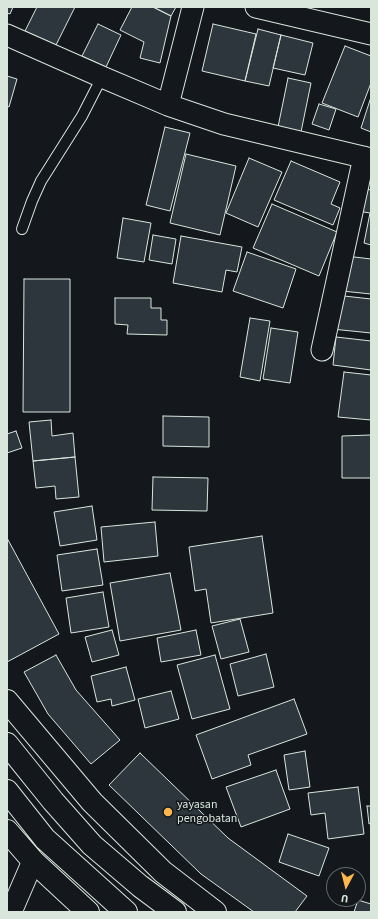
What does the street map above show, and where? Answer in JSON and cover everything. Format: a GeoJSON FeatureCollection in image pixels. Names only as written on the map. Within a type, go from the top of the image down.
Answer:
{"type":"FeatureCollection","features":[{"type":"Feature","properties":{"kind":"highway"},"geometry":{"type":"LineString","coordinates":[[7,701],[92,802],[163,872],[215,912]]}},
{"type":"Feature","properties":{"kind":"highway"},"geometry":{"type":"LineString","coordinates":[[7,744],[53,801],[92,845],[140,886],[175,912]]}},
{"type":"Feature","properties":{"kind":"highway"},"geometry":{"type":"LineString","coordinates":[[7,791],[45,839],[126,912]]}},
{"type":"Feature","properties":{"kind":"highway"},"geometry":{"type":"LineString","coordinates":[[7,831],[33,861],[88,912]]}},
{"type":"Feature","properties":{"kind":"street"},"geometry":{"type":"LineString","coordinates":[[168,105],[193,7]]}},
{"type":"Feature","properties":{"kind":"street"},"geometry":{"type":"LineString","coordinates":[[256,7],[371,34]]}},
{"type":"Feature","properties":{"kind":"street"},"geometry":{"type":"LineString","coordinates":[[7,35],[168,105],[224,124],[368,158],[322,350]]}},
{"type":"Feature","properties":{"kind":"street"},"geometry":{"type":"LineString","coordinates":[[11,912],[33,861]]}},
{"type":"Feature","properties":{"kind":"lane"},"geometry":{"type":"LineString","coordinates":[[22,229],[41,181],[82,116],[102,77]]}},
{"type":"Feature","properties":{"kind":"building"},"geometry":{"type":"Polygon","coordinates":[[[7,7],[13,7],[10,14],[7,13],[7,7]]]}},
{"type":"Feature","properties":{"kind":"building"},"geometry":{"type":"Polygon","coordinates":[[[37,7],[75,7],[56,45],[25,31],[37,7]]]}},
{"type":"Feature","properties":{"kind":"building"},"geometry":{"type":"Polygon","coordinates":[[[132,7],[153,7],[171,16],[160,63],[140,58],[144,42],[120,30],[132,7]]]}},
{"type":"Feature","properties":{"kind":"building"},"geometry":{"type":"Polygon","coordinates":[[[153,7],[176,7],[171,16],[153,7]]]}},
{"type":"Feature","properties":{"kind":"building"},"geometry":{"type":"Polygon","coordinates":[[[98,24],[121,35],[106,67],[82,56],[98,24]]]}},
{"type":"Feature","properties":{"kind":"building"},"geometry":{"type":"Polygon","coordinates":[[[213,24],[256,34],[245,81],[202,71],[213,24]]]}},
{"type":"Feature","properties":{"kind":"building"},"geometry":{"type":"Polygon","coordinates":[[[258,29],[281,35],[269,86],[245,81],[258,29]]]}},
{"type":"Feature","properties":{"kind":"building"},"geometry":{"type":"Polygon","coordinates":[[[281,35],[313,43],[305,75],[273,68],[281,35]]]}},
{"type":"Feature","properties":{"kind":"building"},"geometry":{"type":"Polygon","coordinates":[[[345,46],[371,56],[371,83],[358,117],[322,103],[345,46]]]}},
{"type":"Feature","properties":{"kind":"building"},"geometry":{"type":"Polygon","coordinates":[[[7,76],[17,79],[9,107],[7,106],[7,76]]]}},
{"type":"Feature","properties":{"kind":"building"},"geometry":{"type":"Polygon","coordinates":[[[288,78],[311,83],[301,132],[278,127],[288,78]]]}},
{"type":"Feature","properties":{"kind":"building"},"geometry":{"type":"Polygon","coordinates":[[[371,97],[371,132],[361,128],[371,97]]]}},
{"type":"Feature","properties":{"kind":"building"},"geometry":{"type":"Polygon","coordinates":[[[319,104],[336,109],[329,130],[312,124],[319,104]]]}},
{"type":"Feature","properties":{"kind":"building"},"geometry":{"type":"Polygon","coordinates":[[[165,127],[190,133],[170,211],[146,205],[165,127]]]}},
{"type":"Feature","properties":{"kind":"building"},"geometry":{"type":"Polygon","coordinates":[[[186,154],[236,166],[220,235],[170,223],[186,154]]]}},
{"type":"Feature","properties":{"kind":"building"},"geometry":{"type":"Polygon","coordinates":[[[249,158],[282,172],[258,227],[226,213],[249,158]]]}},
{"type":"Feature","properties":{"kind":"building"},"geometry":{"type":"Polygon","coordinates":[[[291,161],[340,182],[331,204],[340,208],[333,225],[274,200],[291,161]]]}},
{"type":"Feature","properties":{"kind":"building"},"geometry":{"type":"Polygon","coordinates":[[[362,188],[371,190],[371,245],[364,243],[370,213],[358,211],[362,188]]]}},
{"type":"Feature","properties":{"kind":"building"},"geometry":{"type":"Polygon","coordinates":[[[272,204],[337,232],[319,276],[253,248],[272,204]]]}},
{"type":"Feature","properties":{"kind":"building"},"geometry":{"type":"Polygon","coordinates":[[[123,218],[151,223],[144,262],[117,258],[123,218]]]}},
{"type":"Feature","properties":{"kind":"building"},"geometry":{"type":"Polygon","coordinates":[[[153,235],[176,239],[172,264],[149,260],[153,235]]]}},
{"type":"Feature","properties":{"kind":"building"},"geometry":{"type":"Polygon","coordinates":[[[181,236],[242,247],[237,272],[226,270],[222,292],[173,283],[181,236]]]}},
{"type":"Feature","properties":{"kind":"building"},"geometry":{"type":"Polygon","coordinates":[[[247,252],[296,269],[283,308],[233,291],[247,252]]]}},
{"type":"Feature","properties":{"kind":"building"},"geometry":{"type":"Polygon","coordinates":[[[346,256],[371,259],[371,294],[342,291],[346,256]]]}},
{"type":"Feature","properties":{"kind":"building"},"geometry":{"type":"Polygon","coordinates":[[[24,279],[70,279],[70,412],[23,412],[24,279]]]}},
{"type":"Feature","properties":{"kind":"building"},"geometry":{"type":"Polygon","coordinates":[[[335,295],[371,299],[371,333],[332,329],[335,295]]]}},
{"type":"Feature","properties":{"kind":"building"},"geometry":{"type":"Polygon","coordinates":[[[115,298],[151,298],[151,308],[161,308],[161,320],[167,320],[167,335],[127,334],[128,325],[115,324],[115,298]]]}},
{"type":"Feature","properties":{"kind":"building"},"geometry":{"type":"Polygon","coordinates":[[[250,318],[270,321],[260,381],[240,377],[250,318]]]}},
{"type":"Feature","properties":{"kind":"building"},"geometry":{"type":"Polygon","coordinates":[[[271,328],[298,332],[290,383],[263,379],[271,328]]]}},
{"type":"Feature","properties":{"kind":"building"},"geometry":{"type":"Polygon","coordinates":[[[336,337],[371,341],[371,370],[333,365],[336,337]]]}},
{"type":"Feature","properties":{"kind":"building"},"geometry":{"type":"Polygon","coordinates":[[[344,372],[371,375],[371,420],[338,417],[344,372]]]}},
{"type":"Feature","properties":{"kind":"building"},"geometry":{"type":"Polygon","coordinates":[[[163,416],[209,417],[209,447],[163,446],[163,416]]]}},
{"type":"Feature","properties":{"kind":"building"},"geometry":{"type":"Polygon","coordinates":[[[51,420],[52,436],[73,433],[75,457],[33,461],[29,422],[51,420]]]}},
{"type":"Feature","properties":{"kind":"building"},"geometry":{"type":"Polygon","coordinates":[[[16,431],[22,448],[7,453],[7,434],[16,431]]]}},
{"type":"Feature","properties":{"kind":"building"},"geometry":{"type":"Polygon","coordinates":[[[371,435],[371,478],[342,478],[342,436],[371,435]]]}},
{"type":"Feature","properties":{"kind":"building"},"geometry":{"type":"Polygon","coordinates":[[[75,457],[79,497],[56,499],[55,486],[36,488],[33,461],[75,457]]]}},
{"type":"Feature","properties":{"kind":"building"},"geometry":{"type":"Polygon","coordinates":[[[153,477],[208,478],[207,511],[152,510],[153,477]]]}},
{"type":"Feature","properties":{"kind":"building"},"geometry":{"type":"Polygon","coordinates":[[[92,506],[97,540],[60,546],[54,512],[92,506]]]}},
{"type":"Feature","properties":{"kind":"building"},"geometry":{"type":"Polygon","coordinates":[[[155,522],[158,556],[104,562],[101,527],[155,522]]]}},
{"type":"Feature","properties":{"kind":"building"},"geometry":{"type":"Polygon","coordinates":[[[262,536],[273,613],[211,623],[206,589],[195,591],[189,547],[262,536]]]}},
{"type":"Feature","properties":{"kind":"building"},"geometry":{"type":"Polygon","coordinates":[[[7,538],[59,634],[7,662],[7,538]]]}},
{"type":"Feature","properties":{"kind":"building"},"geometry":{"type":"Polygon","coordinates":[[[97,549],[103,585],[62,591],[57,555],[97,549]]]}},
{"type":"Feature","properties":{"kind":"building"},"geometry":{"type":"Polygon","coordinates":[[[170,573],[181,630],[120,641],[110,583],[170,573]]]}},
{"type":"Feature","properties":{"kind":"building"},"geometry":{"type":"Polygon","coordinates":[[[103,592],[109,627],[71,633],[66,598],[103,592]]]}},
{"type":"Feature","properties":{"kind":"building"},"geometry":{"type":"Polygon","coordinates":[[[240,619],[249,652],[221,659],[212,626],[240,619]]]}},
{"type":"Feature","properties":{"kind":"building"},"geometry":{"type":"Polygon","coordinates":[[[112,630],[119,655],[92,662],[85,637],[112,630]]]}},
{"type":"Feature","properties":{"kind":"building"},"geometry":{"type":"Polygon","coordinates":[[[196,630],[201,655],[161,662],[157,638],[196,630]]]}},
{"type":"Feature","properties":{"kind":"building"},"geometry":{"type":"Polygon","coordinates":[[[266,654],[274,687],[238,696],[230,664],[266,654]]]}},
{"type":"Feature","properties":{"kind":"building"},"geometry":{"type":"Polygon","coordinates":[[[56,655],[76,690],[120,740],[91,764],[48,714],[24,672],[56,655]]]}},
{"type":"Feature","properties":{"kind":"building"},"geometry":{"type":"Polygon","coordinates":[[[215,655],[230,709],[192,719],[177,665],[215,655]]]}},
{"type":"Feature","properties":{"kind":"building"},"geometry":{"type":"Polygon","coordinates":[[[126,667],[135,700],[112,706],[111,699],[97,702],[91,676],[126,667]]]}},
{"type":"Feature","properties":{"kind":"building"},"geometry":{"type":"Polygon","coordinates":[[[171,691],[179,719],[145,728],[138,699],[171,691]]]}},
{"type":"Feature","properties":{"kind":"building"},"geometry":{"type":"Polygon","coordinates":[[[294,699],[307,734],[248,755],[251,765],[212,779],[196,735],[294,699]]]}},
{"type":"Feature","properties":{"kind":"building"},"geometry":{"type":"Polygon","coordinates":[[[305,751],[310,787],[289,790],[284,755],[305,751]]]}},
{"type":"Feature","properties":{"kind":"building","name":"yayasan pengobatan"},"geometry":{"type":"Polygon","coordinates":[[[140,753],[228,838],[307,896],[295,912],[254,912],[201,874],[109,785],[140,753]]]}},
{"type":"Feature","properties":{"kind":"building"},"geometry":{"type":"Polygon","coordinates":[[[276,770],[290,809],[241,827],[226,787],[276,770]]]}},
{"type":"Feature","properties":{"kind":"building"},"geometry":{"type":"Polygon","coordinates":[[[358,787],[364,834],[328,839],[325,813],[311,815],[308,793],[358,787]]]}},
{"type":"Feature","properties":{"kind":"building"},"geometry":{"type":"Polygon","coordinates":[[[367,806],[371,806],[371,823],[369,824],[367,806]]]}},
{"type":"Feature","properties":{"kind":"building"},"geometry":{"type":"Polygon","coordinates":[[[288,834],[329,848],[319,876],[279,862],[288,834]]]}},
{"type":"Feature","properties":{"kind":"building"},"geometry":{"type":"Polygon","coordinates":[[[366,902],[371,904],[371,912],[354,912],[356,907],[366,907],[366,902]]]}},
{"type":"Feature","properties":{"kind":"place","name":"yayasan pengobatan"},"geometry":{"type":"Point","coordinates":[168,812]}}]}
